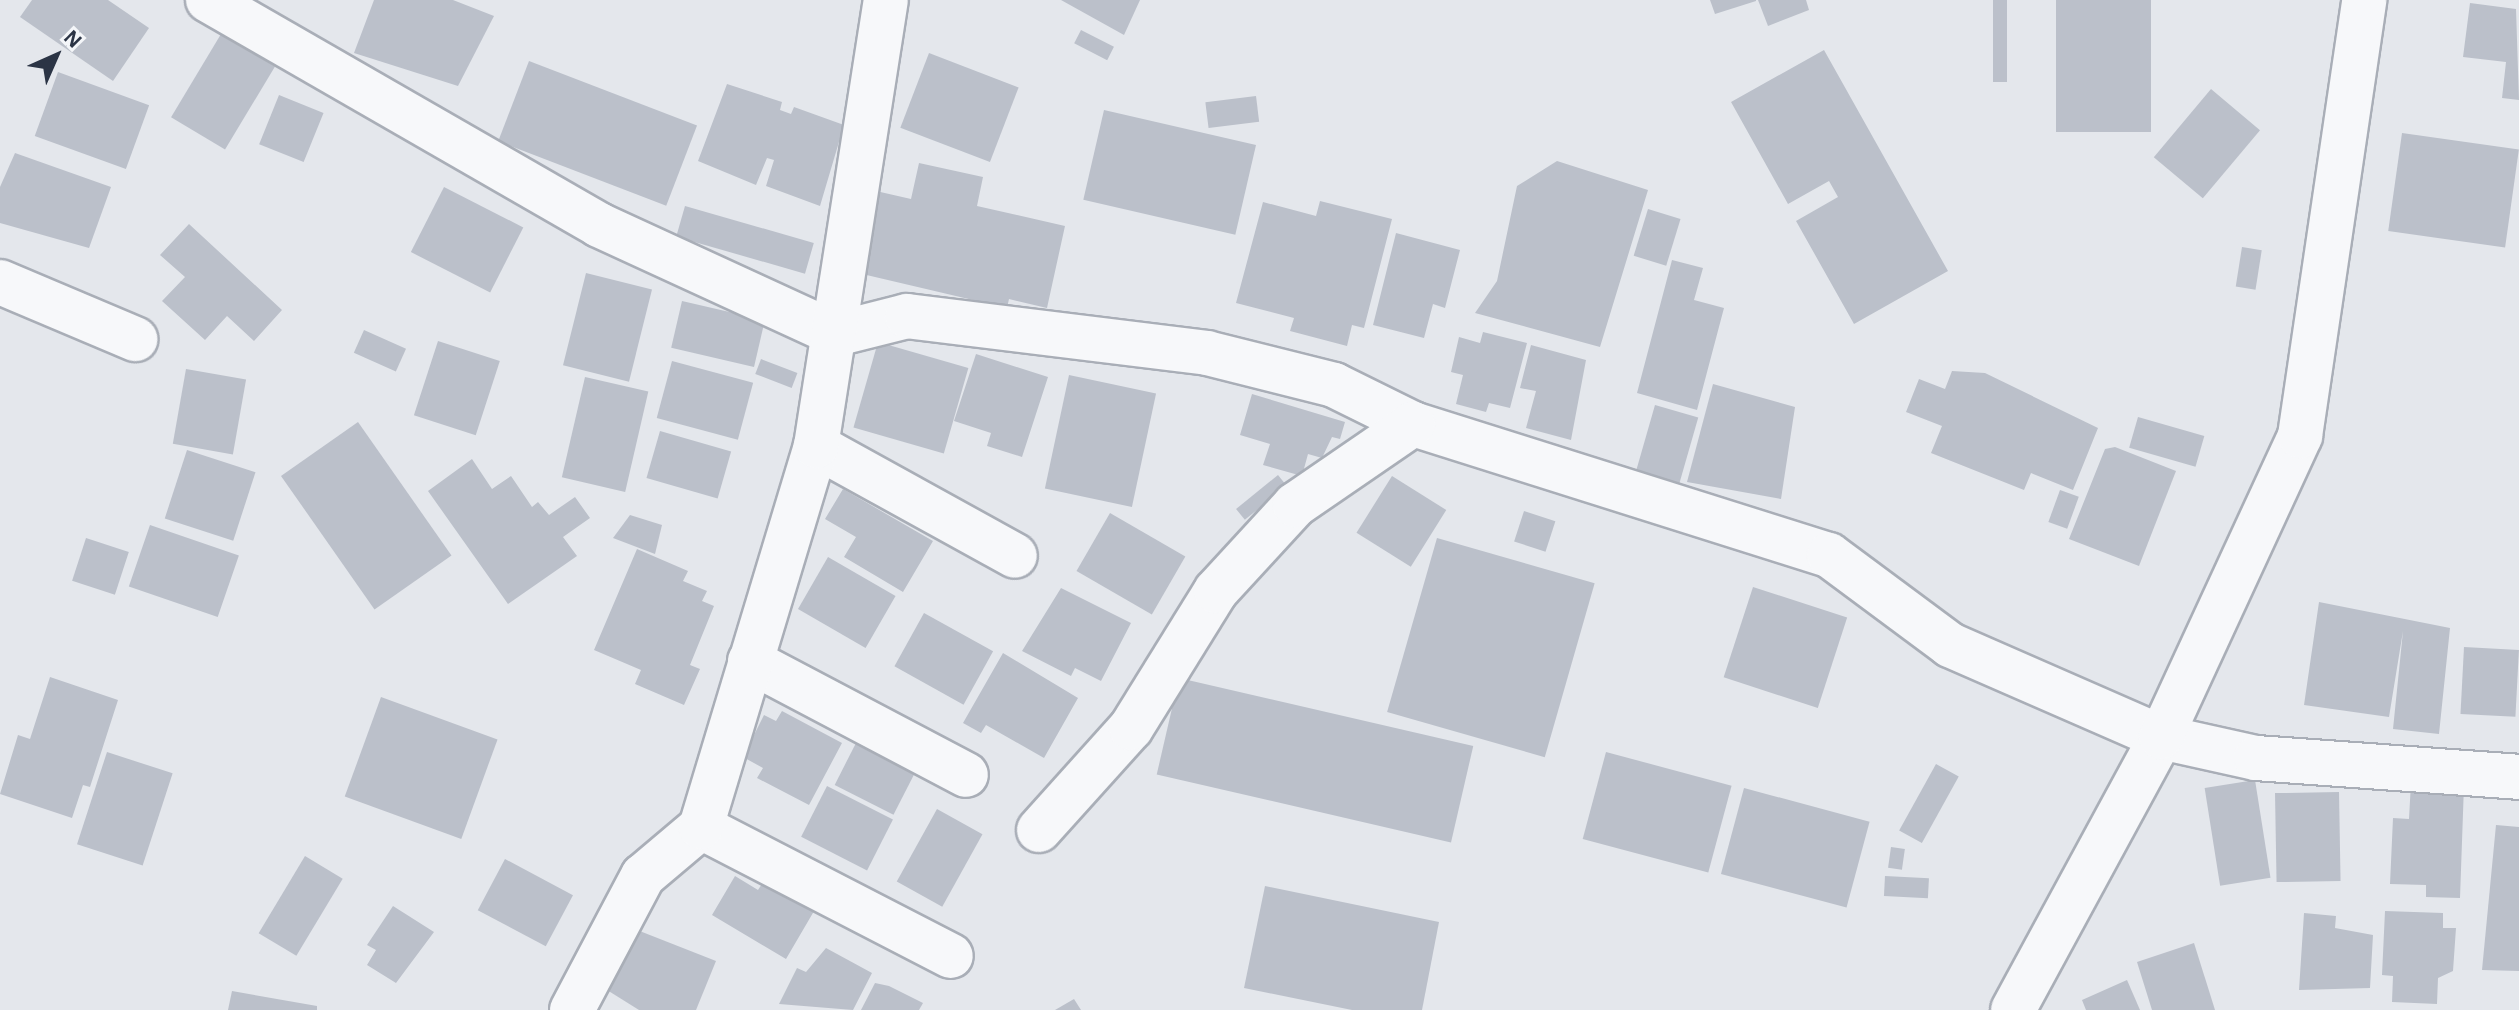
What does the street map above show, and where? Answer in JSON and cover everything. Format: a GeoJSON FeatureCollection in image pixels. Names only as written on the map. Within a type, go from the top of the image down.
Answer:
{"type":"FeatureCollection","features":[{"type":"Feature","properties":{"kind":"street"},"geometry":{"type":"LineString","coordinates":[[208,0],[599,225],[836,334],[907,316],[1207,353],[1334,385],[1413,424],[1829,555],[1950,645],[2161,737],[2256,758],[2519,777]]}},
{"type":"Feature","properties":{"kind":"street"},"geometry":{"type":"LineString","coordinates":[[572,1010],[643,876],[701,827],[816,446],[886,0]]}},
{"type":"Feature","properties":{"kind":"street"},"geometry":{"type":"LineString","coordinates":[[2013,1010],[2161,737],[2300,436],[2364,0]]}},
{"type":"Feature","properties":{"kind":"street"},"geometry":{"type":"LineString","coordinates":[[0,282],[135,339]]}},
{"type":"Feature","properties":{"kind":"street"},"geometry":{"type":"LineString","coordinates":[[1039,830],[1131,728],[1235,569],[1295,505],[1413,424]]}},
{"type":"Feature","properties":{"kind":"street"},"geometry":{"type":"LineString","coordinates":[[816,446],[1015,556]]}},
{"type":"Feature","properties":{"kind":"street"},"geometry":{"type":"LineString","coordinates":[[750,661],[966,775]]}},
{"type":"Feature","properties":{"kind":"street"},"geometry":{"type":"LineString","coordinates":[[701,827],[951,956]]}},
{"type":"Feature","properties":{"kind":"building"},"geometry":{"type":"Polygon","coordinates":[[[32,0],[108,0],[149,28],[113,81],[20,17],[32,0]]]}},
{"type":"Feature","properties":{"kind":"building"},"geometry":{"type":"Polygon","coordinates":[[[374,0],[453,0],[494,16],[458,86],[354,53],[374,0]]]}},
{"type":"Feature","properties":{"kind":"building"},"geometry":{"type":"Polygon","coordinates":[[[1061,0],[1140,0],[1124,35],[1061,0]]]}},
{"type":"Feature","properties":{"kind":"building"},"geometry":{"type":"Polygon","coordinates":[[[1710,0],[1756,0],[1756,1],[1715,14],[1710,0]]]}},
{"type":"Feature","properties":{"kind":"building"},"geometry":{"type":"Polygon","coordinates":[[[1758,0],[1806,0],[1809,10],[1768,26],[1758,0]]]}},
{"type":"Feature","properties":{"kind":"building"},"geometry":{"type":"Polygon","coordinates":[[[1993,0],[2007,0],[2007,82],[1993,82],[1993,0]]]}},
{"type":"Feature","properties":{"kind":"building"},"geometry":{"type":"Polygon","coordinates":[[[2056,0],[2151,0],[2151,132],[2056,132],[2056,0]]]}},
{"type":"Feature","properties":{"kind":"building"},"geometry":{"type":"Polygon","coordinates":[[[2470,3],[2516,9],[2519,100],[2502,98],[2506,62],[2463,57],[2470,3]]]}},
{"type":"Feature","properties":{"kind":"building"},"geometry":{"type":"Polygon","coordinates":[[[1081,30],[1114,47],[1107,60],[1074,43],[1081,30]]]}},
{"type":"Feature","properties":{"kind":"building"},"geometry":{"type":"Polygon","coordinates":[[[221,34],[275,66],[225,150],[171,117],[221,34]]]}},
{"type":"Feature","properties":{"kind":"building"},"geometry":{"type":"Polygon","coordinates":[[[1824,50],[1948,271],[1854,324],[1796,221],[1838,197],[1829,181],[1788,204],[1731,102],[1824,50]]]}},
{"type":"Feature","properties":{"kind":"building"},"geometry":{"type":"Polygon","coordinates":[[[929,53],[1019,87],[990,162],[900,128],[929,53]]]}},
{"type":"Feature","properties":{"kind":"building"},"geometry":{"type":"Polygon","coordinates":[[[529,61],[697,126],[666,206],[498,141],[529,61]]]}},
{"type":"Feature","properties":{"kind":"building"},"geometry":{"type":"Polygon","coordinates":[[[58,72],[149,105],[126,169],[35,136],[58,72]]]}},
{"type":"Feature","properties":{"kind":"building"},"geometry":{"type":"Polygon","coordinates":[[[727,84],[782,102],[780,110],[791,114],[794,107],[844,125],[820,206],[766,186],[774,160],[767,158],[756,185],[698,161],[727,84]]]}},
{"type":"Feature","properties":{"kind":"building"},"geometry":{"type":"Polygon","coordinates":[[[2211,89],[2260,130],[2203,198],[2154,157],[2211,89]]]}},
{"type":"Feature","properties":{"kind":"building"},"geometry":{"type":"Polygon","coordinates":[[[279,95],[324,113],[304,162],[259,144],[279,95]]]}},
{"type":"Feature","properties":{"kind":"building"},"geometry":{"type":"Polygon","coordinates":[[[1256,96],[1259,122],[1209,128],[1205,102],[1256,96]]]}},
{"type":"Feature","properties":{"kind":"building"},"geometry":{"type":"Polygon","coordinates":[[[1104,110],[1256,145],[1235,235],[1083,200],[1104,110]]]}},
{"type":"Feature","properties":{"kind":"building"},"geometry":{"type":"Polygon","coordinates":[[[2402,133],[2519,149],[2505,247],[2388,231],[2402,133]]]}},
{"type":"Feature","properties":{"kind":"building"},"geometry":{"type":"Polygon","coordinates":[[[15,153],[111,187],[89,248],[0,223],[0,187],[15,153]]]}},
{"type":"Feature","properties":{"kind":"building"},"geometry":{"type":"Polygon","coordinates":[[[1557,161],[1648,190],[1600,347],[1475,313],[1497,281],[1517,186],[1557,161]]]}},
{"type":"Feature","properties":{"kind":"building"},"geometry":{"type":"Polygon","coordinates":[[[919,163],[983,177],[977,206],[1065,226],[1047,308],[1009,299],[1007,308],[858,273],[876,191],[911,199],[919,163]]]}},
{"type":"Feature","properties":{"kind":"building"},"geometry":{"type":"Polygon","coordinates":[[[444,187],[523,227],[490,292],[411,252],[444,187]]]}},
{"type":"Feature","properties":{"kind":"building"},"geometry":{"type":"Polygon","coordinates":[[[1320,201],[1392,219],[1364,328],[1352,325],[1347,346],[1290,331],[1294,318],[1236,303],[1263,202],[1316,216],[1320,201]]]}},
{"type":"Feature","properties":{"kind":"building"},"geometry":{"type":"Polygon","coordinates":[[[685,206],[814,243],[805,274],[676,237],[685,206]]]}},
{"type":"Feature","properties":{"kind":"building"},"geometry":{"type":"Polygon","coordinates":[[[1648,209],[1681,219],[1666,266],[1634,256],[1648,209]]]}},
{"type":"Feature","properties":{"kind":"building"},"geometry":{"type":"Polygon","coordinates":[[[189,224],[282,310],[254,341],[227,316],[205,340],[162,301],[185,277],[160,255],[189,224]]]}},
{"type":"Feature","properties":{"kind":"building"},"geometry":{"type":"Polygon","coordinates":[[[1396,233],[1460,250],[1445,308],[1433,304],[1424,338],[1373,325],[1396,233]]]}},
{"type":"Feature","properties":{"kind":"building"},"geometry":{"type":"Polygon","coordinates":[[[2242,247],[2262,250],[2255,290],[2236,287],[2242,247]]]}},
{"type":"Feature","properties":{"kind":"building"},"geometry":{"type":"Polygon","coordinates":[[[1672,260],[1703,268],[1694,300],[1724,308],[1697,410],[1637,393],[1672,260]]]}},
{"type":"Feature","properties":{"kind":"building"},"geometry":{"type":"Polygon","coordinates":[[[586,273],[652,289],[629,382],[563,365],[586,273]]]}},
{"type":"Feature","properties":{"kind":"building"},"geometry":{"type":"Polygon","coordinates":[[[682,301],[765,320],[754,367],[671,348],[682,301]]]}},
{"type":"Feature","properties":{"kind":"building"},"geometry":{"type":"Polygon","coordinates":[[[364,330],[406,349],[396,372],[354,353],[364,330]]]}},
{"type":"Feature","properties":{"kind":"building"},"geometry":{"type":"Polygon","coordinates":[[[1483,332],[1527,343],[1510,408],[1489,403],[1486,412],[1456,404],[1463,375],[1451,372],[1459,337],[1480,343],[1483,332]]]}},
{"type":"Feature","properties":{"kind":"building"},"geometry":{"type":"Polygon","coordinates":[[[438,341],[500,361],[476,435],[414,415],[438,341]]]}},
{"type":"Feature","properties":{"kind":"building"},"geometry":{"type":"Polygon","coordinates":[[[878,342],[968,368],[944,453],[853,428],[878,342]]]}},
{"type":"Feature","properties":{"kind":"building"},"geometry":{"type":"Polygon","coordinates":[[[1531,345],[1586,360],[1571,440],[1526,428],[1536,391],[1520,388],[1531,345]]]}},
{"type":"Feature","properties":{"kind":"building"},"geometry":{"type":"Polygon","coordinates":[[[976,354],[1048,377],[1022,457],[987,446],[991,433],[954,421],[976,354]]]}},
{"type":"Feature","properties":{"kind":"building"},"geometry":{"type":"Polygon","coordinates":[[[761,359],[797,373],[792,388],[755,374],[761,359]]]}},
{"type":"Feature","properties":{"kind":"building"},"geometry":{"type":"Polygon","coordinates":[[[672,361],[753,383],[738,440],[657,418],[672,361]]]}},
{"type":"Feature","properties":{"kind":"building"},"geometry":{"type":"Polygon","coordinates":[[[186,369],[246,380],[233,454],[173,444],[186,369]]]}},
{"type":"Feature","properties":{"kind":"building"},"geometry":{"type":"Polygon","coordinates":[[[1952,371],[1985,373],[2098,428],[2073,490],[2031,473],[2024,490],[1931,453],[1942,426],[1906,412],[1919,379],[1945,389],[1952,371]]]}},
{"type":"Feature","properties":{"kind":"building"},"geometry":{"type":"Polygon","coordinates":[[[1069,375],[1156,394],[1132,507],[1045,488],[1069,375]]]}},
{"type":"Feature","properties":{"kind":"building"},"geometry":{"type":"Polygon","coordinates":[[[585,377],[648,392],[625,492],[562,477],[585,377]]]}},
{"type":"Feature","properties":{"kind":"building"},"geometry":{"type":"Polygon","coordinates":[[[1713,384],[1795,407],[1781,499],[1687,482],[1713,384]]]}},
{"type":"Feature","properties":{"kind":"building"},"geometry":{"type":"Polygon","coordinates":[[[1252,394],[1345,422],[1340,439],[1332,437],[1322,458],[1308,454],[1302,476],[1263,465],[1270,444],[1240,435],[1252,394]]]}},
{"type":"Feature","properties":{"kind":"building"},"geometry":{"type":"Polygon","coordinates":[[[1655,405],[1698,417],[1679,486],[1635,473],[1655,405]]]}},
{"type":"Feature","properties":{"kind":"building"},"geometry":{"type":"Polygon","coordinates":[[[2138,417],[2204,436],[2196,467],[2129,448],[2138,417]]]}},
{"type":"Feature","properties":{"kind":"building"},"geometry":{"type":"Polygon","coordinates":[[[358,422],[451,556],[374,609],[281,476],[358,422]]]}},
{"type":"Feature","properties":{"kind":"building"},"geometry":{"type":"Polygon","coordinates":[[[660,431],[731,451],[718,498],[646,478],[660,431]]]}},
{"type":"Feature","properties":{"kind":"building"},"geometry":{"type":"Polygon","coordinates":[[[2115,447],[2176,471],[2139,566],[2069,539],[2105,449],[2115,447]]]}},
{"type":"Feature","properties":{"kind":"building"},"geometry":{"type":"Polygon","coordinates":[[[187,450],[255,472],[233,541],[165,518],[187,450]]]}},
{"type":"Feature","properties":{"kind":"building"},"geometry":{"type":"Polygon","coordinates":[[[472,459],[492,489],[511,476],[532,507],[538,502],[549,515],[575,497],[590,518],[563,537],[577,556],[508,604],[428,491],[472,459]]]}},
{"type":"Feature","properties":{"kind":"building"},"geometry":{"type":"Polygon","coordinates":[[[1278,475],[1287,486],[1245,520],[1236,509],[1278,475]]]}},
{"type":"Feature","properties":{"kind":"building"},"geometry":{"type":"Polygon","coordinates":[[[1392,476],[1446,510],[1411,567],[1356,533],[1392,476]]]}},
{"type":"Feature","properties":{"kind":"building"},"geometry":{"type":"Polygon","coordinates":[[[843,489],[933,541],[903,592],[844,557],[856,537],[825,519],[843,489]]]}},
{"type":"Feature","properties":{"kind":"building"},"geometry":{"type":"Polygon","coordinates":[[[2060,490],[2079,497],[2067,529],[2048,522],[2060,490]]]}},
{"type":"Feature","properties":{"kind":"building"},"geometry":{"type":"Polygon","coordinates":[[[1524,511],[1555,521],[1545,552],[1514,541],[1524,511]]]}},
{"type":"Feature","properties":{"kind":"building"},"geometry":{"type":"Polygon","coordinates":[[[1110,513],[1185,556],[1152,615],[1076,571],[1110,513]]]}},
{"type":"Feature","properties":{"kind":"building"},"geometry":{"type":"Polygon","coordinates":[[[630,515],[662,525],[655,554],[613,538],[630,515]]]}},
{"type":"Feature","properties":{"kind":"building"},"geometry":{"type":"Polygon","coordinates":[[[150,525],[239,556],[218,617],[129,586],[150,525]]]}},
{"type":"Feature","properties":{"kind":"building"},"geometry":{"type":"Polygon","coordinates":[[[86,538],[129,552],[115,595],[72,581],[86,538]]]}},
{"type":"Feature","properties":{"kind":"building"},"geometry":{"type":"Polygon","coordinates":[[[1437,538],[1595,583],[1545,757],[1387,712],[1437,538]]]}},
{"type":"Feature","properties":{"kind":"building"},"geometry":{"type":"Polygon","coordinates":[[[637,549],[688,571],[683,581],[707,591],[702,601],[714,606],[690,665],[700,669],[684,705],[635,684],[641,670],[594,650],[637,549]]]}},
{"type":"Feature","properties":{"kind":"building"},"geometry":{"type":"Polygon","coordinates":[[[828,557],[896,596],[866,648],[798,609],[828,557]]]}},
{"type":"Feature","properties":{"kind":"building"},"geometry":{"type":"Polygon","coordinates":[[[1753,587],[1847,618],[1818,708],[1724,677],[1753,587]]]}},
{"type":"Feature","properties":{"kind":"building"},"geometry":{"type":"Polygon","coordinates":[[[1061,588],[1131,623],[1101,681],[1075,668],[1071,676],[1022,651],[1061,588]]]}},
{"type":"Feature","properties":{"kind":"building"},"geometry":{"type":"Polygon","coordinates":[[[2319,602],[2450,628],[2439,734],[2393,729],[2403,631],[2389,717],[2304,705],[2319,602]]]}},
{"type":"Feature","properties":{"kind":"building"},"geometry":{"type":"Polygon","coordinates":[[[924,613],[993,651],[964,705],[894,666],[924,613]]]}},
{"type":"Feature","properties":{"kind":"building"},"geometry":{"type":"Polygon","coordinates":[[[2464,647],[2519,650],[2515,717],[2460,714],[2464,647]]]}},
{"type":"Feature","properties":{"kind":"building"},"geometry":{"type":"Polygon","coordinates":[[[1003,653],[1078,698],[1044,758],[986,725],[981,733],[963,723],[1003,653]]]}},
{"type":"Feature","properties":{"kind":"building"},"geometry":{"type":"Polygon","coordinates":[[[50,677],[118,700],[90,787],[83,785],[72,818],[0,794],[18,735],[30,739],[50,677]]]}},
{"type":"Feature","properties":{"kind":"building"},"geometry":{"type":"Polygon","coordinates":[[[1179,678],[1473,746],[1451,842],[1157,774],[1179,678]]]}},
{"type":"Feature","properties":{"kind":"building"},"geometry":{"type":"Polygon","coordinates":[[[381,697],[498,739],[461,839],[345,797],[381,697]]]}},
{"type":"Feature","properties":{"kind":"building"},"geometry":{"type":"Polygon","coordinates":[[[782,711],[842,743],[809,805],[757,778],[763,768],[743,757],[764,715],[776,721],[782,711]]]}},
{"type":"Feature","properties":{"kind":"building"},"geometry":{"type":"Polygon","coordinates":[[[856,743],[915,773],[893,815],[835,785],[856,743]]]}},
{"type":"Feature","properties":{"kind":"building"},"geometry":{"type":"Polygon","coordinates":[[[107,752],[173,773],[143,866],[77,844],[107,752]]]}},
{"type":"Feature","properties":{"kind":"building"},"geometry":{"type":"Polygon","coordinates":[[[1606,752],[1732,786],[1708,873],[1583,839],[1606,752]]]}},
{"type":"Feature","properties":{"kind":"building"},"geometry":{"type":"Polygon","coordinates":[[[1936,764],[1959,777],[1922,843],[1899,830],[1936,764]]]}},
{"type":"Feature","properties":{"kind":"building"},"geometry":{"type":"Polygon","coordinates":[[[2255,780],[2270,878],[2220,886],[2205,788],[2255,780]]]}},
{"type":"Feature","properties":{"kind":"building"},"geometry":{"type":"Polygon","coordinates":[[[2411,782],[2464,785],[2460,898],[2426,897],[2426,885],[2390,884],[2393,818],[2409,819],[2411,782]]]}},
{"type":"Feature","properties":{"kind":"building"},"geometry":{"type":"Polygon","coordinates":[[[827,786],[893,820],[867,870],[801,837],[827,786]]]}},
{"type":"Feature","properties":{"kind":"building"},"geometry":{"type":"Polygon","coordinates":[[[1744,788],[1870,822],[1847,908],[1721,874],[1744,788]]]}},
{"type":"Feature","properties":{"kind":"building"},"geometry":{"type":"Polygon","coordinates":[[[2339,792],[2341,881],[2277,882],[2275,793],[2339,792]]]}},
{"type":"Feature","properties":{"kind":"building"},"geometry":{"type":"Polygon","coordinates":[[[937,809],[982,834],[942,907],[897,882],[937,809]]]}},
{"type":"Feature","properties":{"kind":"building"},"geometry":{"type":"Polygon","coordinates":[[[2496,825],[2519,827],[2519,971],[2482,970],[2496,825]]]}},
{"type":"Feature","properties":{"kind":"building"},"geometry":{"type":"Polygon","coordinates":[[[1891,847],[1905,849],[1902,870],[1888,868],[1891,847]]]}},
{"type":"Feature","properties":{"kind":"building"},"geometry":{"type":"Polygon","coordinates":[[[305,856],[343,879],[296,956],[259,933],[305,856]]]}},
{"type":"Feature","properties":{"kind":"building"},"geometry":{"type":"Polygon","coordinates":[[[505,859],[573,895],[546,946],[478,910],[505,859]]]}},
{"type":"Feature","properties":{"kind":"building"},"geometry":{"type":"Polygon","coordinates":[[[735,876],[758,890],[767,876],[817,906],[786,959],[712,915],[735,876]]]}},
{"type":"Feature","properties":{"kind":"building"},"geometry":{"type":"Polygon","coordinates":[[[1885,876],[1929,878],[1928,898],[1884,896],[1885,876]]]}},
{"type":"Feature","properties":{"kind":"building"},"geometry":{"type":"Polygon","coordinates":[[[1265,886],[1439,922],[1422,1010],[1352,1010],[1244,988],[1265,886]]]}},
{"type":"Feature","properties":{"kind":"building"},"geometry":{"type":"Polygon","coordinates":[[[393,906],[434,932],[396,983],[367,965],[376,950],[367,945],[393,906]]]}},
{"type":"Feature","properties":{"kind":"building"},"geometry":{"type":"Polygon","coordinates":[[[2385,911],[2443,913],[2443,928],[2456,928],[2453,971],[2438,978],[2437,1004],[2392,1002],[2393,976],[2382,975],[2385,911]]]}},
{"type":"Feature","properties":{"kind":"building"},"geometry":{"type":"Polygon","coordinates":[[[2304,913],[2336,916],[2335,928],[2373,935],[2370,988],[2299,990],[2304,913]]]}},
{"type":"Feature","properties":{"kind":"building"},"geometry":{"type":"Polygon","coordinates":[[[632,928],[716,961],[696,1010],[639,1010],[607,990],[632,928]]]}},
{"type":"Feature","properties":{"kind":"building"},"geometry":{"type":"Polygon","coordinates":[[[2194,943],[2215,1010],[2152,1010],[2137,962],[2194,943]]]}},
{"type":"Feature","properties":{"kind":"building"},"geometry":{"type":"Polygon","coordinates":[[[826,948],[872,973],[853,1010],[779,1004],[797,968],[806,972],[826,948]]]}},
{"type":"Feature","properties":{"kind":"building"},"geometry":{"type":"Polygon","coordinates":[[[2127,980],[2140,1010],[2086,1010],[2082,1000],[2127,980]]]}},
{"type":"Feature","properties":{"kind":"building"},"geometry":{"type":"Polygon","coordinates":[[[875,983],[889,986],[923,1003],[919,1010],[861,1010],[875,983]]]}},
{"type":"Feature","properties":{"kind":"building"},"geometry":{"type":"Polygon","coordinates":[[[232,991],[317,1006],[317,1010],[228,1010],[232,991]]]}},
{"type":"Feature","properties":{"kind":"building"},"geometry":{"type":"Polygon","coordinates":[[[1074,999],[1081,1010],[1055,1010],[1074,999]]]}}]}
